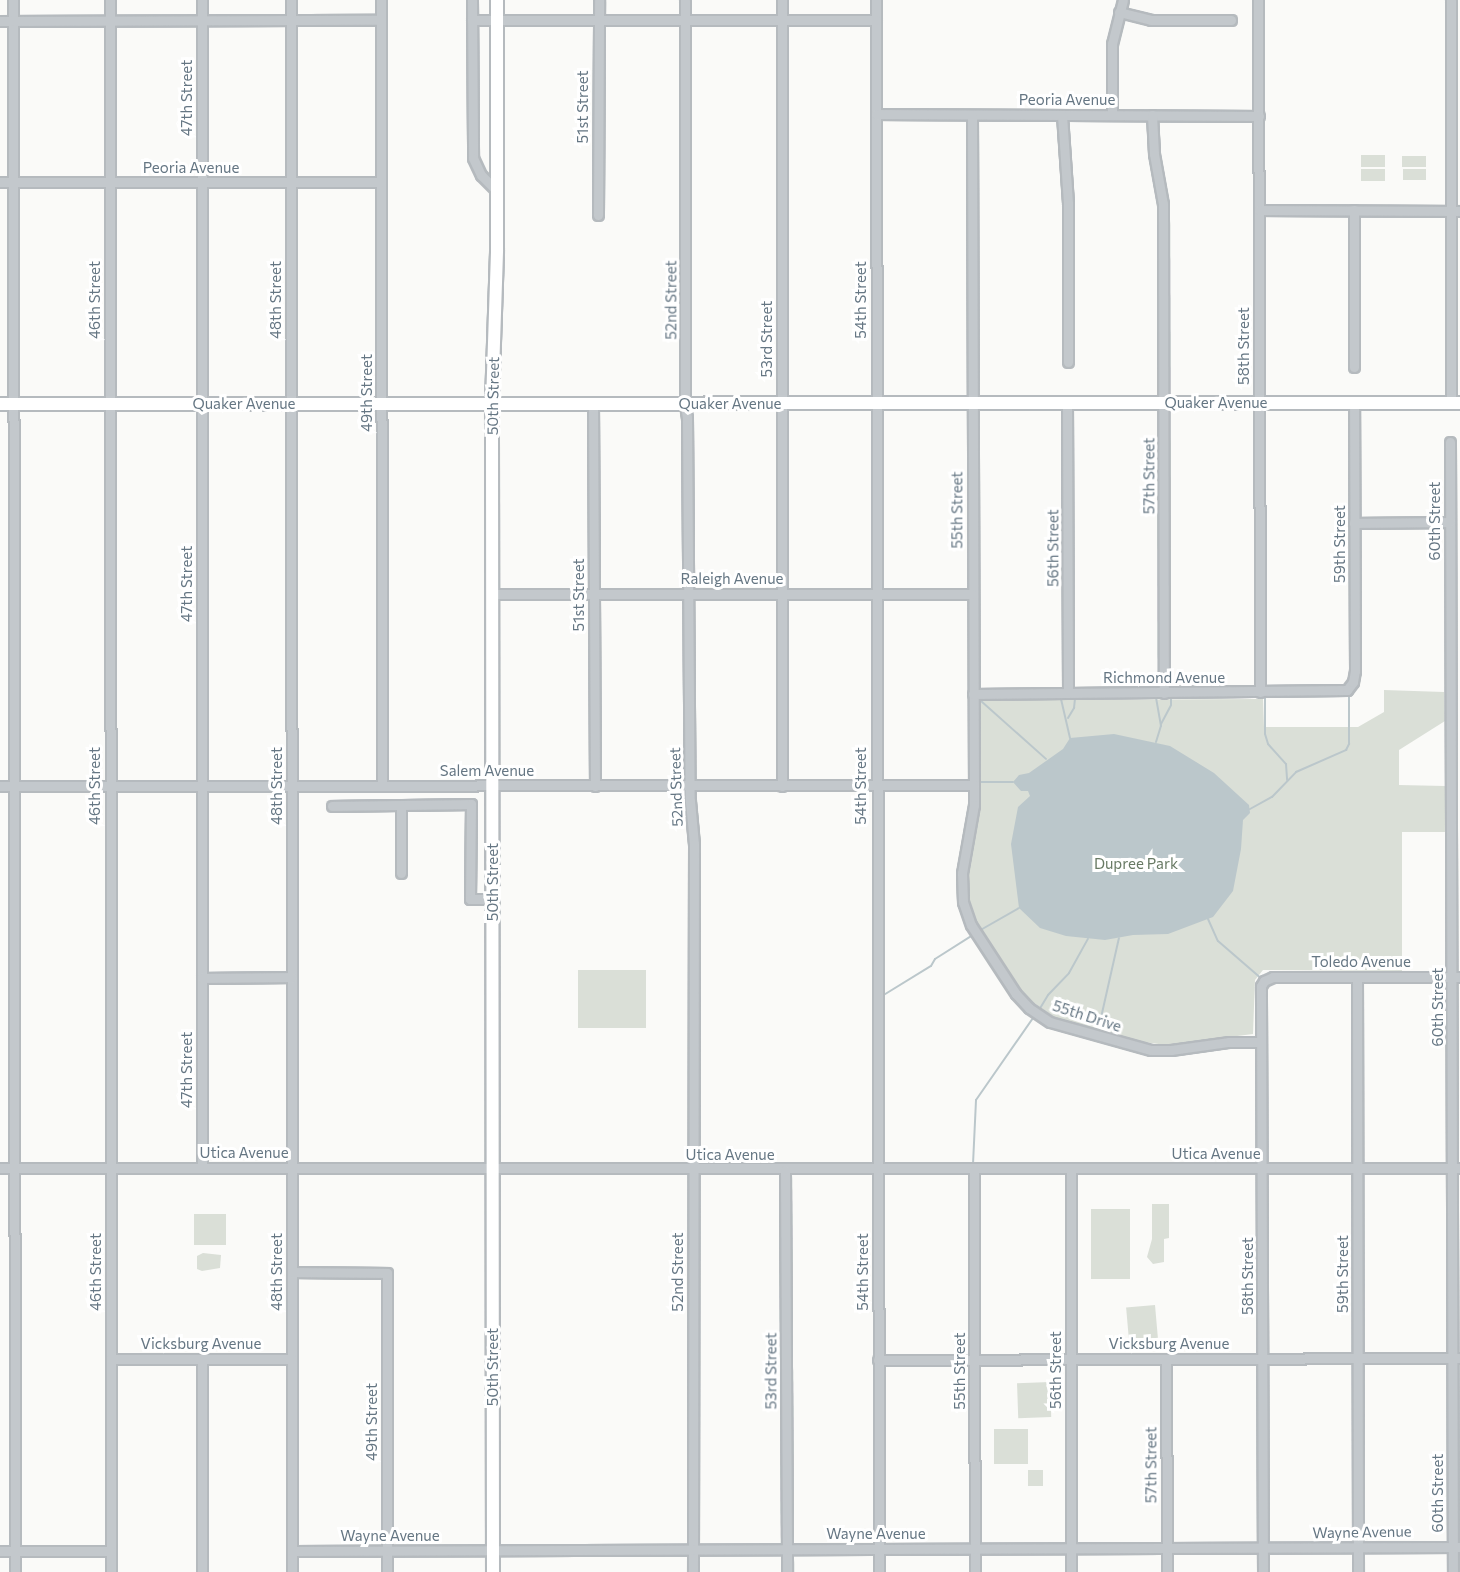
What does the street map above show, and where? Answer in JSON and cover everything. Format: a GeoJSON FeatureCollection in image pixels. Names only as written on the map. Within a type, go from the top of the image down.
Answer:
{"type":"FeatureCollection","features":[{"type":"Feature","properties":{"kind":"main road","name":"50th Street"},"geometry":{"type":"LineString","coordinates":[[493,1572],[492,403],[497,191],[497,0]]}},
{"type":"Feature","properties":{"kind":"main road","name":"Quaker Avenue"},"geometry":{"type":"LineString","coordinates":[[0,404],[1455,403]]}},
{"type":"Feature","properties":{"kind":"street"},"geometry":{"type":"LineString","coordinates":[[13,0],[15,1572]]}},
{"type":"Feature","properties":{"kind":"street","name":"46th Street"},"geometry":{"type":"LineString","coordinates":[[110,0],[111,1572]]}},
{"type":"Feature","properties":{"kind":"street","name":"47th Street"},"geometry":{"type":"LineString","coordinates":[[202,0],[202,1168]]}},
{"type":"Feature","properties":{"kind":"street","name":"48th Street"},"geometry":{"type":"LineString","coordinates":[[291,0],[292,1572]]}},
{"type":"Feature","properties":{"kind":"street","name":"49th Street"},"geometry":{"type":"LineString","coordinates":[[381,0],[382,786]]}},
{"type":"Feature","properties":{"kind":"street"},"geometry":{"type":"LineString","coordinates":[[472,0],[473,158],[481,175],[497,191]]}},
{"type":"Feature","properties":{"kind":"street","name":"51st Street"},"geometry":{"type":"LineString","coordinates":[[598,215],[599,0]]}},
{"type":"Feature","properties":{"kind":"street","name":"52nd Street"},"geometry":{"type":"LineString","coordinates":[[685,0],[685,404],[687,418],[690,786],[694,858],[693,1572]]}},
{"type":"Feature","properties":{"kind":"street","name":"53rd Street"},"geometry":{"type":"LineString","coordinates":[[782,0],[782,786]]}},
{"type":"Feature","properties":{"kind":"street","name":"54th Street"},"geometry":{"type":"LineString","coordinates":[[876,0],[879,1572]]}},
{"type":"Feature","properties":{"kind":"street"},"geometry":{"type":"LineString","coordinates":[[1112,115],[1112,44],[1123,0]]}},
{"type":"Feature","properties":{"kind":"street","name":"58th Street"},"geometry":{"type":"LineString","coordinates":[[1258,0],[1260,692]]}},
{"type":"Feature","properties":{"kind":"street"},"geometry":{"type":"LineString","coordinates":[[1450,0],[1455,36],[1455,403]]}},
{"type":"Feature","properties":{"kind":"street"},"geometry":{"type":"LineString","coordinates":[[1119,12],[1151,20],[1231,20]]}},
{"type":"Feature","properties":{"kind":"street"},"geometry":{"type":"LineString","coordinates":[[0,21],[381,20]]}},
{"type":"Feature","properties":{"kind":"street"},"geometry":{"type":"LineString","coordinates":[[472,20],[876,20]]}},
{"type":"Feature","properties":{"kind":"street","name":"Peoria Avenue"},"geometry":{"type":"LineString","coordinates":[[876,114],[1259,116]]}},
{"type":"Feature","properties":{"kind":"street","name":"55th Street"},"geometry":{"type":"LineString","coordinates":[[964,904],[962,873],[974,805],[972,115]]}},
{"type":"Feature","properties":{"kind":"street"},"geometry":{"type":"LineString","coordinates":[[1062,115],[1068,204],[1068,362]]}},
{"type":"Feature","properties":{"kind":"street","name":"57th Street"},"geometry":{"type":"LineString","coordinates":[[1152,116],[1154,154],[1163,204],[1164,693]]}},
{"type":"Feature","properties":{"kind":"street","name":"Peoria Avenue"},"geometry":{"type":"LineString","coordinates":[[0,182],[381,182]]}},
{"type":"Feature","properties":{"kind":"street"},"geometry":{"type":"LineString","coordinates":[[1259,210],[1455,210]]}},
{"type":"Feature","properties":{"kind":"street"},"geometry":{"type":"LineString","coordinates":[[1354,210],[1354,367]]}},
{"type":"Feature","properties":{"kind":"street","name":"56th Street"},"geometry":{"type":"LineString","coordinates":[[1067,403],[1068,693]]}},
{"type":"Feature","properties":{"kind":"street","name":"59th Street"},"geometry":{"type":"LineString","coordinates":[[1352,684],[1355,672],[1354,403]]}},
{"type":"Feature","properties":{"kind":"street","name":"51st Street"},"geometry":{"type":"LineString","coordinates":[[593,404],[596,786]]}},
{"type":"Feature","properties":{"kind":"street","name":"60th Street"},"geometry":{"type":"LineString","coordinates":[[1450,441],[1450,682],[1456,977],[1456,1547],[1453,1572]]}},
{"type":"Feature","properties":{"kind":"street"},"geometry":{"type":"LineString","coordinates":[[1354,523],[1450,522]]}},
{"type":"Feature","properties":{"kind":"street","name":"Raleigh Avenue"},"geometry":{"type":"LineString","coordinates":[[492,594],[972,594]]}},
{"type":"Feature","properties":{"kind":"street"},"geometry":{"type":"LineString","coordinates":[[1450,682],[1460,676]]}},
{"type":"Feature","properties":{"kind":"street","name":"Richmond Avenue"},"geometry":{"type":"LineString","coordinates":[[973,694],[1343,691],[1352,684]]}},
{"type":"Feature","properties":{"kind":"street","name":"Salem Avenue"},"geometry":{"type":"LineString","coordinates":[[0,786],[974,785]]}},
{"type":"Feature","properties":{"kind":"street"},"geometry":{"type":"LineString","coordinates":[[366,786],[366,805]]}},
{"type":"Feature","properties":{"kind":"street"},"geometry":{"type":"LineString","coordinates":[[428,786],[429,804]]}},
{"type":"Feature","properties":{"kind":"street"},"geometry":{"type":"LineString","coordinates":[[332,806],[471,804],[470,899],[492,899]]}},
{"type":"Feature","properties":{"kind":"street"},"geometry":{"type":"LineString","coordinates":[[401,805],[401,873]]}},
{"type":"Feature","properties":{"kind":"street"},"geometry":{"type":"LineString","coordinates":[[471,849],[493,848]]}},
{"type":"Feature","properties":{"kind":"street","name":"55th Drive"},"geometry":{"type":"LineString","coordinates":[[964,904],[971,925],[1016,994],[1029,1008],[1050,1022],[1151,1050],[1183,1049],[1229,1042],[1261,1042]]}},
{"type":"Feature","properties":{"kind":"street"},"geometry":{"type":"LineString","coordinates":[[202,978],[292,977]]}},
{"type":"Feature","properties":{"kind":"street","name":"Toledo Avenue"},"geometry":{"type":"LineString","coordinates":[[1264,981],[1273,977],[1456,977]]}},
{"type":"Feature","properties":{"kind":"street","name":"59th Street"},"geometry":{"type":"LineString","coordinates":[[1357,977],[1358,1572]]}},
{"type":"Feature","properties":{"kind":"street","name":"58th Street"},"geometry":{"type":"LineString","coordinates":[[1263,1572],[1261,991],[1264,981]]}},
{"type":"Feature","properties":{"kind":"street","name":"Utica Avenue"},"geometry":{"type":"LineString","coordinates":[[0,1168],[692,1170],[1456,1168]]}},
{"type":"Feature","properties":{"kind":"street","name":"55th Street"},"geometry":{"type":"LineString","coordinates":[[974,1169],[975,1572]]}},
{"type":"Feature","properties":{"kind":"street","name":"56th Street"},"geometry":{"type":"LineString","coordinates":[[1071,1169],[1071,1572]]}},
{"type":"Feature","properties":{"kind":"street","name":"53rd Street"},"geometry":{"type":"LineString","coordinates":[[786,1170],[787,1572]]}},
{"type":"Feature","properties":{"kind":"street","name":"49th Street"},"geometry":{"type":"LineString","coordinates":[[292,1272],[387,1273],[387,1572]]}},
{"type":"Feature","properties":{"kind":"street","name":"Vicksburg Avenue"},"geometry":{"type":"LineString","coordinates":[[878,1360],[1456,1358]]}},
{"type":"Feature","properties":{"kind":"street","name":"Vicksburg Avenue"},"geometry":{"type":"LineString","coordinates":[[111,1359],[292,1359]]}},
{"type":"Feature","properties":{"kind":"street"},"geometry":{"type":"LineString","coordinates":[[202,1359],[202,1572]]}},
{"type":"Feature","properties":{"kind":"street","name":"57th Street"},"geometry":{"type":"LineString","coordinates":[[1166,1359],[1167,1572]]}},
{"type":"Feature","properties":{"kind":"street","name":"Wayne Avenue"},"geometry":{"type":"LineString","coordinates":[[292,1551],[1456,1547]]}},
{"type":"Feature","properties":{"kind":"street"},"geometry":{"type":"LineString","coordinates":[[0,1551],[111,1551]]}},
{"type":"Feature","properties":{"kind":"green space"},"geometry":{"type":"Polygon","coordinates":[[[1361,155],[1385,155],[1385,167],[1361,167],[1361,155]]]}},
{"type":"Feature","properties":{"kind":"green space"},"geometry":{"type":"Polygon","coordinates":[[[1402,156],[1426,156],[1426,167],[1402,167],[1402,156]]]}},
{"type":"Feature","properties":{"kind":"green space"},"geometry":{"type":"Polygon","coordinates":[[[1361,169],[1385,169],[1385,181],[1361,181],[1361,169]]]}},
{"type":"Feature","properties":{"kind":"green space"},"geometry":{"type":"Polygon","coordinates":[[[1403,169],[1426,169],[1426,180],[1403,180],[1403,169]]]}},
{"type":"Feature","properties":{"kind":"green space","name":"Dupree Park"},"geometry":{"type":"Polygon","coordinates":[[[1384,690],[1444,692],[1445,721],[1399,750],[1399,785],[1445,786],[1446,795],[1446,832],[1402,832],[1402,971],[1263,970],[1255,980],[1253,1034],[1166,1045],[1136,1041],[1057,1019],[1027,998],[975,921],[970,906],[968,869],[978,819],[980,793],[980,702],[985,700],[1263,699],[1264,727],[1358,727],[1384,712],[1384,690]]]}},
{"type":"Feature","properties":{"kind":"green space"},"geometry":{"type":"Polygon","coordinates":[[[578,970],[646,970],[646,1028],[578,1028],[578,970]]]}},
{"type":"Feature","properties":{"kind":"green space"},"geometry":{"type":"Polygon","coordinates":[[[1152,1204],[1169,1204],[1169,1238],[1164,1239],[1164,1262],[1153,1264],[1147,1257],[1152,1239],[1152,1204]]]}},
{"type":"Feature","properties":{"kind":"green space"},"geometry":{"type":"Polygon","coordinates":[[[1091,1209],[1130,1209],[1130,1279],[1091,1279],[1091,1209]]]}},
{"type":"Feature","properties":{"kind":"green space"},"geometry":{"type":"Polygon","coordinates":[[[194,1214],[226,1214],[226,1245],[194,1245],[194,1214]]]}},
{"type":"Feature","properties":{"kind":"green space"},"geometry":{"type":"Polygon","coordinates":[[[203,1253],[221,1255],[220,1268],[202,1271],[197,1269],[197,1256],[203,1253]]]}},
{"type":"Feature","properties":{"kind":"green space"},"geometry":{"type":"Polygon","coordinates":[[[1155,1305],[1158,1338],[1129,1340],[1126,1308],[1155,1305]]]}},
{"type":"Feature","properties":{"kind":"green space"},"geometry":{"type":"Polygon","coordinates":[[[1050,1382],[1051,1417],[1018,1418],[1017,1383],[1050,1382]]]}},
{"type":"Feature","properties":{"kind":"green space"},"geometry":{"type":"Polygon","coordinates":[[[994,1429],[1028,1429],[1028,1464],[994,1464],[994,1429]]]}},
{"type":"Feature","properties":{"kind":"green space"},"geometry":{"type":"Polygon","coordinates":[[[1028,1470],[1043,1470],[1043,1486],[1028,1486],[1028,1470]]]}},
{"type":"Feature","properties":{"kind":"shaded area"},"geometry":{"type":"Polygon","coordinates":[[[1114,734],[1170,746],[1214,773],[1249,805],[1250,813],[1243,820],[1241,849],[1233,891],[1213,917],[1168,934],[1133,935],[1105,940],[1066,936],[1040,928],[1019,908],[1011,844],[1018,807],[1030,796],[1028,791],[1021,791],[1013,782],[1019,775],[1029,773],[1063,749],[1070,738],[1114,734]]]}},
{"type":"Feature","properties":{"kind":"waterway"},"geometry":{"type":"LineString","coordinates":[[1250,809],[1272,797],[1296,772],[1346,750],[1349,744],[1349,695]]}},
{"type":"Feature","properties":{"kind":"waterway"},"geometry":{"type":"LineString","coordinates":[[1265,698],[1265,734],[1268,744],[1286,764],[1287,780]]}},
{"type":"Feature","properties":{"kind":"waterway"},"geometry":{"type":"LineString","coordinates":[[1061,699],[1070,738]]}},
{"type":"Feature","properties":{"kind":"waterway"},"geometry":{"type":"LineString","coordinates":[[1068,718],[1074,708],[1075,699]]}},
{"type":"Feature","properties":{"kind":"waterway"},"geometry":{"type":"LineString","coordinates":[[1156,699],[1161,726],[1156,742]]}},
{"type":"Feature","properties":{"kind":"waterway"},"geometry":{"type":"LineString","coordinates":[[1161,724],[1171,705],[1171,699]]}},
{"type":"Feature","properties":{"kind":"waterway"},"geometry":{"type":"LineString","coordinates":[[981,701],[1046,759]]}},
{"type":"Feature","properties":{"kind":"waterway"},"geometry":{"type":"LineString","coordinates":[[979,782],[1013,782]]}},
{"type":"Feature","properties":{"kind":"waterway"},"geometry":{"type":"LineString","coordinates":[[977,932],[1019,908]]}},
{"type":"Feature","properties":{"kind":"waterway"},"geometry":{"type":"LineString","coordinates":[[1208,919],[1218,941],[1263,980]]}},
{"type":"Feature","properties":{"kind":"waterway"},"geometry":{"type":"LineString","coordinates":[[882,996],[931,966],[935,959],[973,935]]}},
{"type":"Feature","properties":{"kind":"waterway"},"geometry":{"type":"LineString","coordinates":[[1098,1031],[1119,938]]}},
{"type":"Feature","properties":{"kind":"waterway"},"geometry":{"type":"LineString","coordinates":[[1039,1010],[1048,995],[1069,973],[1088,939]]}},
{"type":"Feature","properties":{"kind":"waterway"},"geometry":{"type":"LineString","coordinates":[[973,1164],[976,1100],[1035,1015]]}}]}
